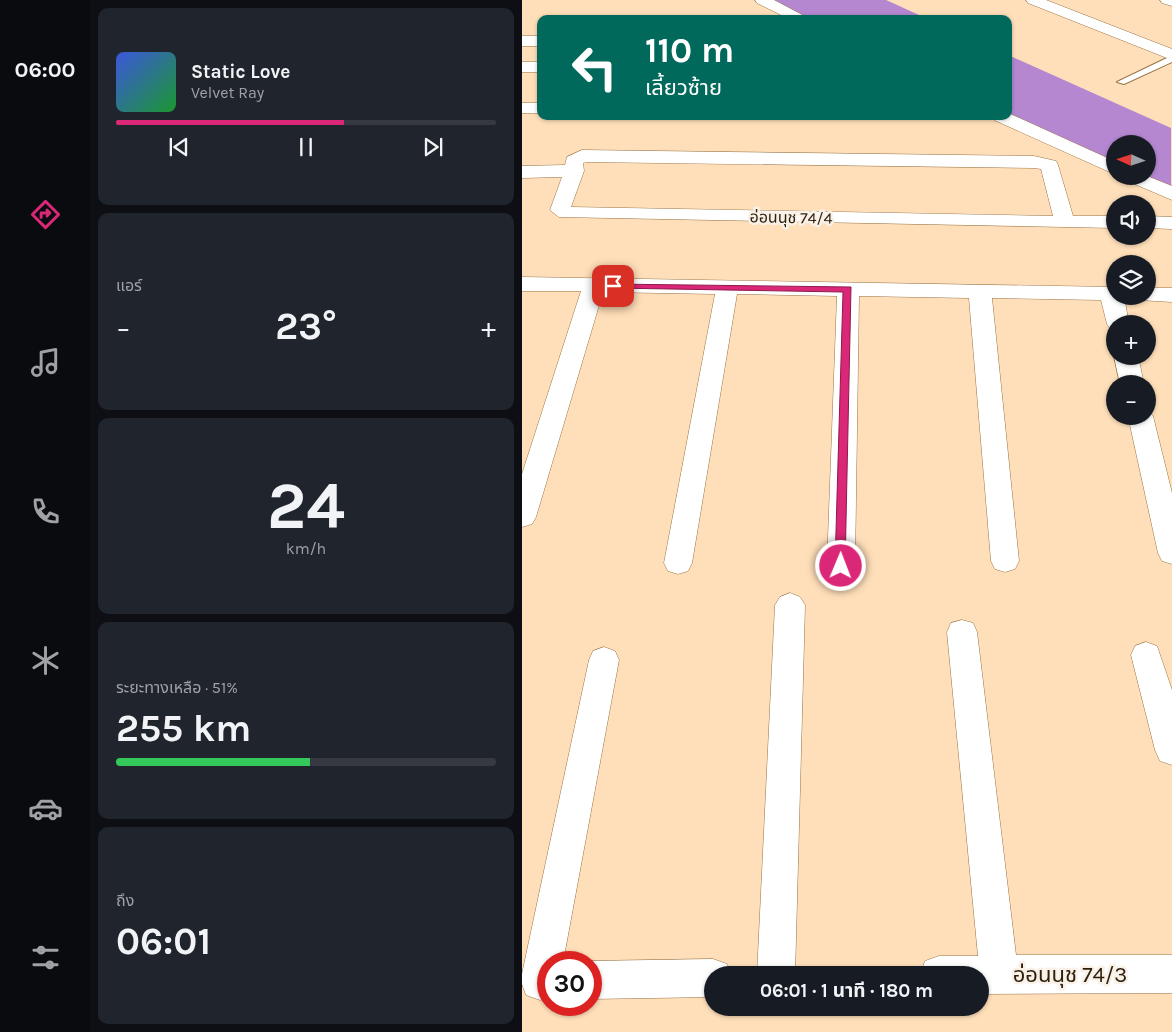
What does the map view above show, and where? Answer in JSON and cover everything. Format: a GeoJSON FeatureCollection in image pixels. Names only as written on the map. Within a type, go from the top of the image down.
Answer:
{"type":"FeatureCollection","features":[{"type":"Feature","properties":{"kind":"street"},"geometry":{"type":"LineString","coordinates":[[762,0],[794,15]]}},
{"type":"Feature","properties":{"kind":"street"},"geometry":{"type":"LineString","coordinates":[[1033,0],[1172,55]]}},
{"type":"Feature","properties":{"kind":"street"},"geometry":{"type":"LineString","coordinates":[[1167,0],[1172,2]]}},
{"type":"Feature","properties":{"kind":"street"},"geometry":{"type":"LineString","coordinates":[[522,41],[537,41]]}},
{"type":"Feature","properties":{"kind":"street"},"geometry":{"type":"LineString","coordinates":[[522,67],[537,67]]}},
{"type":"Feature","properties":{"kind":"street"},"geometry":{"type":"LineString","coordinates":[[522,108],[537,108]]}},
{"type":"Feature","properties":{"kind":"street"},"geometry":{"type":"LineString","coordinates":[[1009,120],[1106,164]]}},
{"type":"Feature","properties":{"kind":"street","name":"อ่อนนุช 74/4"},"geometry":{"type":"LineString","coordinates":[[1065,222],[1054,175],[1050,165],[1043,162],[582,156],[574,161],[574,171],[560,210],[566,213],[1065,222],[1106,222]]}},
{"type":"Feature","properties":{"kind":"street"},"geometry":{"type":"LineString","coordinates":[[522,172],[574,171]]}},
{"type":"Feature","properties":{"kind":"street"},"geometry":{"type":"LineString","coordinates":[[1152,185],[1172,194]]}},
{"type":"Feature","properties":{"kind":"street"},"geometry":{"type":"LineString","coordinates":[[1156,222],[1172,223]]}},
{"type":"Feature","properties":{"kind":"street"},"geometry":{"type":"LineString","coordinates":[[522,284],[1106,294]]}},
{"type":"Feature","properties":{"kind":"street"},"geometry":{"type":"LineString","coordinates":[[522,517],[533,450],[594,285]]}},
{"type":"Feature","properties":{"kind":"street"},"geometry":{"type":"LineString","coordinates":[[678,563],[727,288]]}},
{"type":"Feature","properties":{"kind":"street"},"geometry":{"type":"LineString","coordinates":[[841,566],[848,289]]}},
{"type":"Feature","properties":{"kind":"street"},"geometry":{"type":"LineString","coordinates":[[980,293],[1005,561]]}},
{"type":"Feature","properties":{"kind":"street"},"geometry":{"type":"LineString","coordinates":[[1156,294],[1172,295]]}},
{"type":"Feature","properties":{"kind":"street"},"geometry":{"type":"LineString","coordinates":[[1142,425],[1172,553]]}},
{"type":"Feature","properties":{"kind":"street"},"geometry":{"type":"LineString","coordinates":[[776,966],[790,605]]}},
{"type":"Feature","properties":{"kind":"street"},"geometry":{"type":"LineString","coordinates":[[962,632],[999,974]]}},
{"type":"Feature","properties":{"kind":"street"},"geometry":{"type":"LineString","coordinates":[[1146,655],[1172,750]]}},
{"type":"Feature","properties":{"kind":"street"},"geometry":{"type":"LineString","coordinates":[[543,951],[604,660]]}},
{"type":"Feature","properties":{"kind":"street","name":"อ่อนนุช 74/3"},"geometry":{"type":"LineString","coordinates":[[989,974],[1172,974]]}},
{"type":"Feature","properties":{"kind":"street"},"geometry":{"type":"LineString","coordinates":[[602,980],[704,978]]}},
{"type":"Feature","properties":{"kind":"lane"},"geometry":{"type":"LineString","coordinates":[[1121,82],[1172,59]]}},
{"type":"Feature","properties":{"kind":"shaded area"},"geometry":{"type":"Polygon","coordinates":[[[770,0],[886,0],[919,15],[801,15],[770,0]]]}},
{"type":"Feature","properties":{"kind":"shaded area"},"geometry":{"type":"Polygon","coordinates":[[[1012,57],[1171,128],[1171,192],[1156,182],[1156,135],[1106,135],[1106,162],[1012,117],[1012,57]]]}},
{"type":"Feature","properties":{"kind":"route"},"geometry":{"type":"LineString","coordinates":[[613,286],[848,289],[841,566]]}}]}
